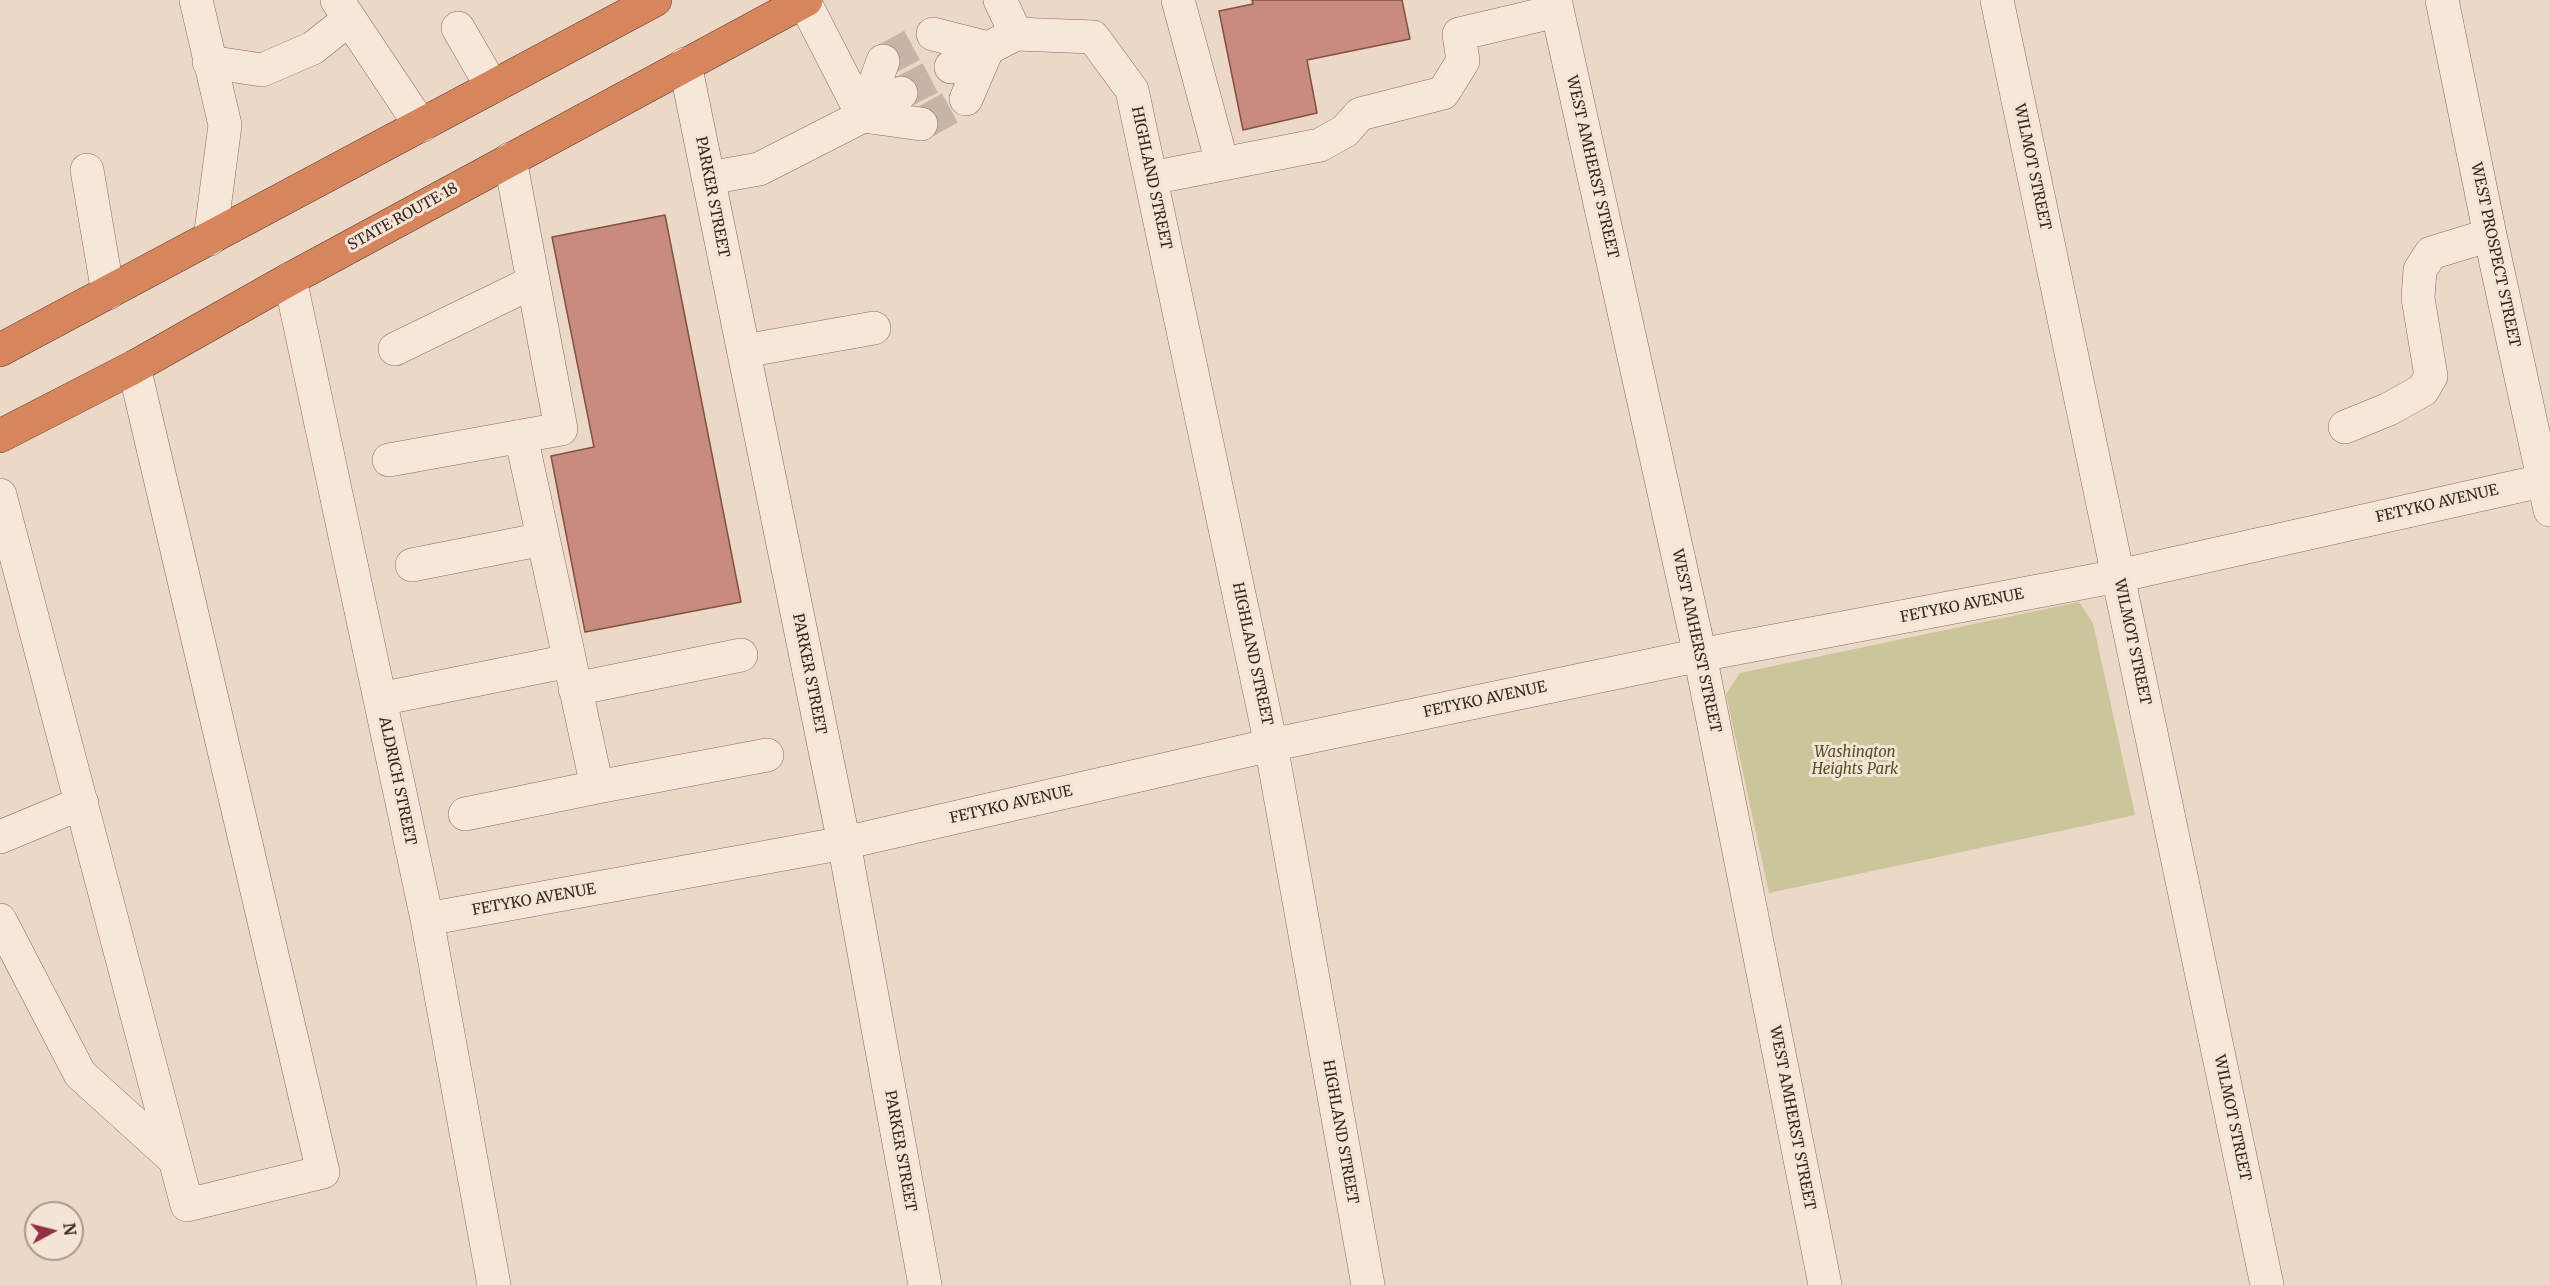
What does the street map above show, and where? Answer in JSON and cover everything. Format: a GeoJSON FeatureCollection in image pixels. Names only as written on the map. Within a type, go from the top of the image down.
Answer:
{"type":"FeatureCollection","features":[{"type":"Feature","properties":{"kind":"highway","name":"STATE ROUTE 18"},"geometry":{"type":"LineString","coordinates":[[0,436],[134,367],[510,159],[805,1]]}},
{"type":"Feature","properties":{"kind":"highway"},"geometry":{"type":"LineString","coordinates":[[0,350],[421,126],[646,2]]}},
{"type":"Feature","properties":{"kind":"street"},"geometry":{"type":"LineString","coordinates":[[196,0],[225,125],[210,239]]}},
{"type":"Feature","properties":{"kind":"street"},"geometry":{"type":"LineString","coordinates":[[206,49],[216,10],[214,0]]}},
{"type":"Feature","properties":{"kind":"street"},"geometry":{"type":"LineString","coordinates":[[966,99],[1002,41],[1000,0]]}},
{"type":"Feature","properties":{"kind":"street"},"geometry":{"type":"LineString","coordinates":[[1178,0],[1222,163]]}},
{"type":"Feature","properties":{"kind":"street","name":"WILMOT STREET"},"geometry":{"type":"LineString","coordinates":[[1997,0],[2267,1285]]}},
{"type":"Feature","properties":{"kind":"street","name":"WEST PROSPECT STREET"},"geometry":{"type":"LineString","coordinates":[[2442,0],[2490,235],[2548,489]]}},
{"type":"Feature","properties":{"kind":"street"},"geometry":{"type":"LineString","coordinates":[[805,1],[863,116]]}},
{"type":"Feature","properties":{"kind":"street"},"geometry":{"type":"LineString","coordinates":[[1151,178],[1320,145],[1345,131],[1360,114],[1443,93],[1463,61],[1459,34],[1556,5]]}},
{"type":"Feature","properties":{"kind":"street","name":"WEST AMHERST STREET"},"geometry":{"type":"LineString","coordinates":[[1556,5],[1700,655],[1825,1285]]}},
{"type":"Feature","properties":{"kind":"street"},"geometry":{"type":"LineString","coordinates":[[206,49],[262,70],[313,48],[343,10],[421,126]]}},
{"type":"Feature","properties":{"kind":"street"},"geometry":{"type":"LineString","coordinates":[[458,28],[492,87]]}},
{"type":"Feature","properties":{"kind":"street"},"geometry":{"type":"LineString","coordinates":[[933,34],[1002,41]]}},
{"type":"Feature","properties":{"kind":"street","name":"HIGHLAND STREET"},"geometry":{"type":"LineString","coordinates":[[1002,41],[1093,37],[1132,90],[1271,745],[1368,1285]]}},
{"type":"Feature","properties":{"kind":"street"},"geometry":{"type":"LineString","coordinates":[[951,67],[1002,41]]}},
{"type":"Feature","properties":{"kind":"street"},"geometry":{"type":"LineString","coordinates":[[863,116],[883,61]]}},
{"type":"Feature","properties":{"kind":"street","name":"PARKER STREET"},"geometry":{"type":"LineString","coordinates":[[685,64],[844,843],[925,1285]]}},
{"type":"Feature","properties":{"kind":"street"},"geometry":{"type":"LineString","coordinates":[[708,178],[759,169],[863,116],[901,93]]}},
{"type":"Feature","properties":{"kind":"street"},"geometry":{"type":"LineString","coordinates":[[863,116],[921,124]]}},
{"type":"Feature","properties":{"kind":"street"},"geometry":{"type":"LineString","coordinates":[[389,460],[561,429],[510,159]]}},
{"type":"Feature","properties":{"kind":"street"},"geometry":{"type":"LineString","coordinates":[[87,170],[108,293]]}},
{"type":"Feature","properties":{"kind":"street"},"geometry":{"type":"LineString","coordinates":[[2345,428],[2389,409],[2423,390],[2431,376],[2418,298],[2420,270],[2431,253],[2490,235]]}},
{"type":"Feature","properties":{"kind":"street","name":"ALDRICH STREET"},"geometry":{"type":"LineString","coordinates":[[290,279],[427,920],[494,1285]]}},
{"type":"Feature","properties":{"kind":"street"},"geometry":{"type":"LineString","coordinates":[[395,349],[533,282]]}},
{"type":"Feature","properties":{"kind":"street"},"geometry":{"type":"LineString","coordinates":[[744,351],[874,328]]}},
{"type":"Feature","properties":{"kind":"street"},"geometry":{"type":"LineString","coordinates":[[0,495],[187,1205],[323,1172],[134,367]]}},
{"type":"Feature","properties":{"kind":"street"},"geometry":{"type":"LineString","coordinates":[[521,436],[597,787]]}},
{"type":"Feature","properties":{"kind":"street","name":"FETYKO AVENUE"},"geometry":{"type":"LineString","coordinates":[[427,920],[844,843],[1271,745],[1700,655],[2118,576],[2548,489]]}},
{"type":"Feature","properties":{"kind":"street"},"geometry":{"type":"LineString","coordinates":[[412,565],[543,539]]}},
{"type":"Feature","properties":{"kind":"street"},"geometry":{"type":"LineString","coordinates":[[380,699],[741,655]]}},
{"type":"Feature","properties":{"kind":"street"},"geometry":{"type":"LineString","coordinates":[[465,814],[767,754]]}},
{"type":"Feature","properties":{"kind":"street"},"geometry":{"type":"LineString","coordinates":[[0,837],[82,803]]}},
{"type":"Feature","properties":{"kind":"street"},"geometry":{"type":"LineString","coordinates":[[0,920],[80,1074],[175,1160]]}},
{"type":"Feature","properties":{"kind":"green space","name":"Washington Heights Park"},"geometry":{"type":"Polygon","coordinates":[[[2079,602],[2093,623],[2135,815],[1769,893],[1726,694],[1740,673],[2079,602]]]}},
{"type":"Feature","properties":{"kind":"building"},"geometry":{"type":"Polygon","coordinates":[[[1252,0],[1402,0],[1410,39],[1307,60],[1317,113],[1243,130],[1219,11],[1253,4],[1252,0]]]}},
{"type":"Feature","properties":{"kind":"building"},"geometry":{"type":"Polygon","coordinates":[[[665,215],[741,602],[585,632],[551,456],[594,447],[552,237],[665,215]]]}},
{"type":"Feature","properties":{"kind":"tunnel"},"geometry":{"type":"LineString","coordinates":[[883,61],[933,34]]}},
{"type":"Feature","properties":{"kind":"tunnel"},"geometry":{"type":"LineString","coordinates":[[901,93],[951,67]]}},
{"type":"Feature","properties":{"kind":"tunnel"},"geometry":{"type":"LineString","coordinates":[[921,124],[966,99]]}}]}
